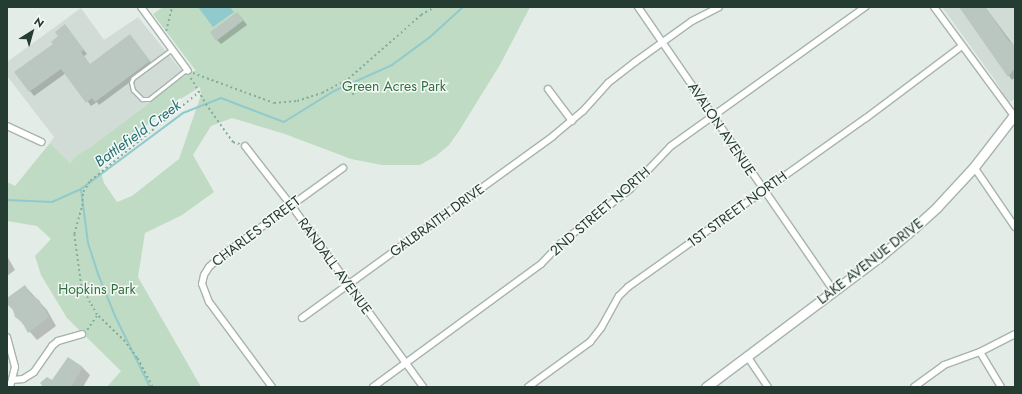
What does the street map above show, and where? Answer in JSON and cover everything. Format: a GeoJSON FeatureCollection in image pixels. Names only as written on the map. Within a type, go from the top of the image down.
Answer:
{"type":"FeatureCollection","features":[{"type":"Feature","properties":{"kind":"street"},"geometry":{"type":"LineString","coordinates":[[141,7],[188,70]]}},
{"type":"Feature","properties":{"kind":"street","name":"AVALON AVENUE"},"geometry":{"type":"LineString","coordinates":[[638,7],[834,291]]}},
{"type":"Feature","properties":{"kind":"street","name":"GALBRAITH DRIVE"},"geometry":{"type":"LineString","coordinates":[[302,318],[553,136],[583,111],[608,83],[663,42],[692,21],[720,7]]}},
{"type":"Feature","properties":{"kind":"street","name":"2ND STREET NORTH"},"geometry":{"type":"LineString","coordinates":[[372,387],[541,264],[561,243],[630,189],[672,146],[865,7]]}},
{"type":"Feature","properties":{"kind":"street"},"geometry":{"type":"LineString","coordinates":[[934,7],[1014,115]]}},
{"type":"Feature","properties":{"kind":"street","name":"1ST STREET NORTH"},"geometry":{"type":"LineString","coordinates":[[528,387],[590,342],[601,328],[618,296],[628,287],[866,118],[962,46]]}},
{"type":"Feature","properties":{"kind":"street"},"geometry":{"type":"LineString","coordinates":[[548,89],[572,121]]}},
{"type":"Feature","properties":{"kind":"street","name":"LAKE AVENUE DRIVE"},"geometry":{"type":"LineString","coordinates":[[706,387],[878,258],[914,228],[937,207],[974,167],[1014,115]]}},
{"type":"Feature","properties":{"kind":"street"},"geometry":{"type":"LineString","coordinates":[[7,126],[42,142]]}},
{"type":"Feature","properties":{"kind":"street","name":"RANDALL AVENUE"},"geometry":{"type":"LineString","coordinates":[[245,146],[291,205],[423,387]]}},
{"type":"Feature","properties":{"kind":"street"},"geometry":{"type":"LineString","coordinates":[[974,167],[1015,227]]}},
{"type":"Feature","properties":{"kind":"street","name":"CHARLES STREET"},"geometry":{"type":"LineString","coordinates":[[272,387],[208,302],[202,284],[204,275],[209,267],[343,168]]}},
{"type":"Feature","properties":{"kind":"street"},"geometry":{"type":"LineString","coordinates":[[13,380],[23,379],[34,372],[52,346],[58,342],[82,334]]}},
{"type":"Feature","properties":{"kind":"street"},"geometry":{"type":"LineString","coordinates":[[914,387],[944,366],[980,352],[1015,334]]}},
{"type":"Feature","properties":{"kind":"street"},"geometry":{"type":"LineString","coordinates":[[7,337],[15,366],[13,380],[10,387]]}},
{"type":"Feature","properties":{"kind":"street"},"geometry":{"type":"LineString","coordinates":[[980,352],[1000,387]]}},
{"type":"Feature","properties":{"kind":"street"},"geometry":{"type":"LineString","coordinates":[[747,356],[768,387]]}},
{"type":"Feature","properties":{"kind":"lane"},"geometry":{"type":"LineString","coordinates":[[172,49],[133,78],[132,86],[136,95],[142,99],[149,99],[188,70]]}},
{"type":"Feature","properties":{"kind":"path"},"geometry":{"type":"LineString","coordinates":[[165,39],[172,7]]}},
{"type":"Feature","properties":{"kind":"path"},"geometry":{"type":"LineString","coordinates":[[188,70],[274,103],[297,101],[344,82],[421,15],[435,7]]}},
{"type":"Feature","properties":{"kind":"path"},"geometry":{"type":"LineString","coordinates":[[188,70],[199,92],[233,142],[245,146]]}},
{"type":"Feature","properties":{"kind":"path"},"geometry":{"type":"LineString","coordinates":[[344,82],[355,96]]}},
{"type":"Feature","properties":{"kind":"path"},"geometry":{"type":"LineString","coordinates":[[152,387],[137,358],[126,342],[97,315],[81,286],[74,234],[82,206],[83,192],[90,181],[199,92]]}},
{"type":"Feature","properties":{"kind":"path"},"geometry":{"type":"LineString","coordinates":[[82,334],[97,315]]}},
{"type":"Feature","properties":{"kind":"shaded area"},"geometry":{"type":"Polygon","coordinates":[[[942,7],[1015,7],[1015,97],[1012,101],[1008,102],[995,80],[942,7]]]}},
{"type":"Feature","properties":{"kind":"shaded area"},"geometry":{"type":"Polygon","coordinates":[[[81,8],[104,40],[138,17],[185,75],[89,148],[77,155],[70,163],[50,143],[54,137],[7,76],[7,62],[81,8]]]}},
{"type":"Feature","properties":{"kind":"green space"},"geometry":{"type":"Polygon","coordinates":[[[163,7],[530,7],[501,63],[459,131],[449,145],[436,156],[420,165],[382,165],[351,159],[285,134],[232,118],[211,126],[193,155],[214,192],[182,215],[145,233],[138,277],[201,387],[107,387],[121,371],[67,318],[41,275],[35,256],[51,239],[37,226],[7,221],[7,182],[15,186],[50,143],[70,163],[77,155],[89,148],[191,71],[196,71],[153,14],[163,7]],[[200,87],[179,100],[112,153],[103,164],[100,170],[104,183],[117,202],[132,196],[179,159],[201,95],[200,87]]]}},
{"type":"Feature","properties":{"kind":"water"},"geometry":{"type":"Polygon","coordinates":[[[198,7],[230,7],[234,12],[213,27],[198,7]]]}},
{"type":"Feature","properties":{"kind":"building"},"geometry":{"type":"Polygon","coordinates":[[[959,7],[985,7],[1009,41],[1015,46],[1015,68],[1008,77],[959,7]]]}},
{"type":"Feature","properties":{"kind":"building"},"geometry":{"type":"Polygon","coordinates":[[[237,12],[244,20],[216,41],[210,32],[237,12]]]}},
{"type":"Feature","properties":{"kind":"building"},"geometry":{"type":"Polygon","coordinates":[[[65,24],[84,50],[81,52],[90,64],[130,34],[150,61],[95,102],[92,98],[86,103],[61,69],[29,92],[14,72],[53,44],[51,42],[58,36],[55,32],[65,24]]]}},
{"type":"Feature","properties":{"kind":"building"},"geometry":{"type":"Polygon","coordinates":[[[25,285],[31,295],[39,300],[49,317],[28,333],[22,322],[15,317],[13,310],[7,304],[7,298],[25,285]]]}},
{"type":"Feature","properties":{"kind":"building"},"geometry":{"type":"Polygon","coordinates":[[[68,357],[83,367],[71,387],[43,387],[40,383],[47,377],[52,380],[68,357]]]}},
{"type":"Feature","properties":{"kind":"waterway","name":"Battlefield Creek"},"geometry":{"type":"LineString","coordinates":[[7,200],[52,202],[81,189],[183,113],[221,98],[284,122],[334,91],[392,65],[430,37],[463,7]]}},
{"type":"Feature","properties":{"kind":"waterway"},"geometry":{"type":"LineString","coordinates":[[81,189],[88,243],[98,274],[115,316],[150,387]]}},
{"type":"Feature","properties":{"kind":"park label","name":"Green Acres Park"},"geometry":{"type":"Point","coordinates":[394,86]}},
{"type":"Feature","properties":{"kind":"park label","name":"Hopkins Park"},"geometry":{"type":"Point","coordinates":[97,289]}}]}
